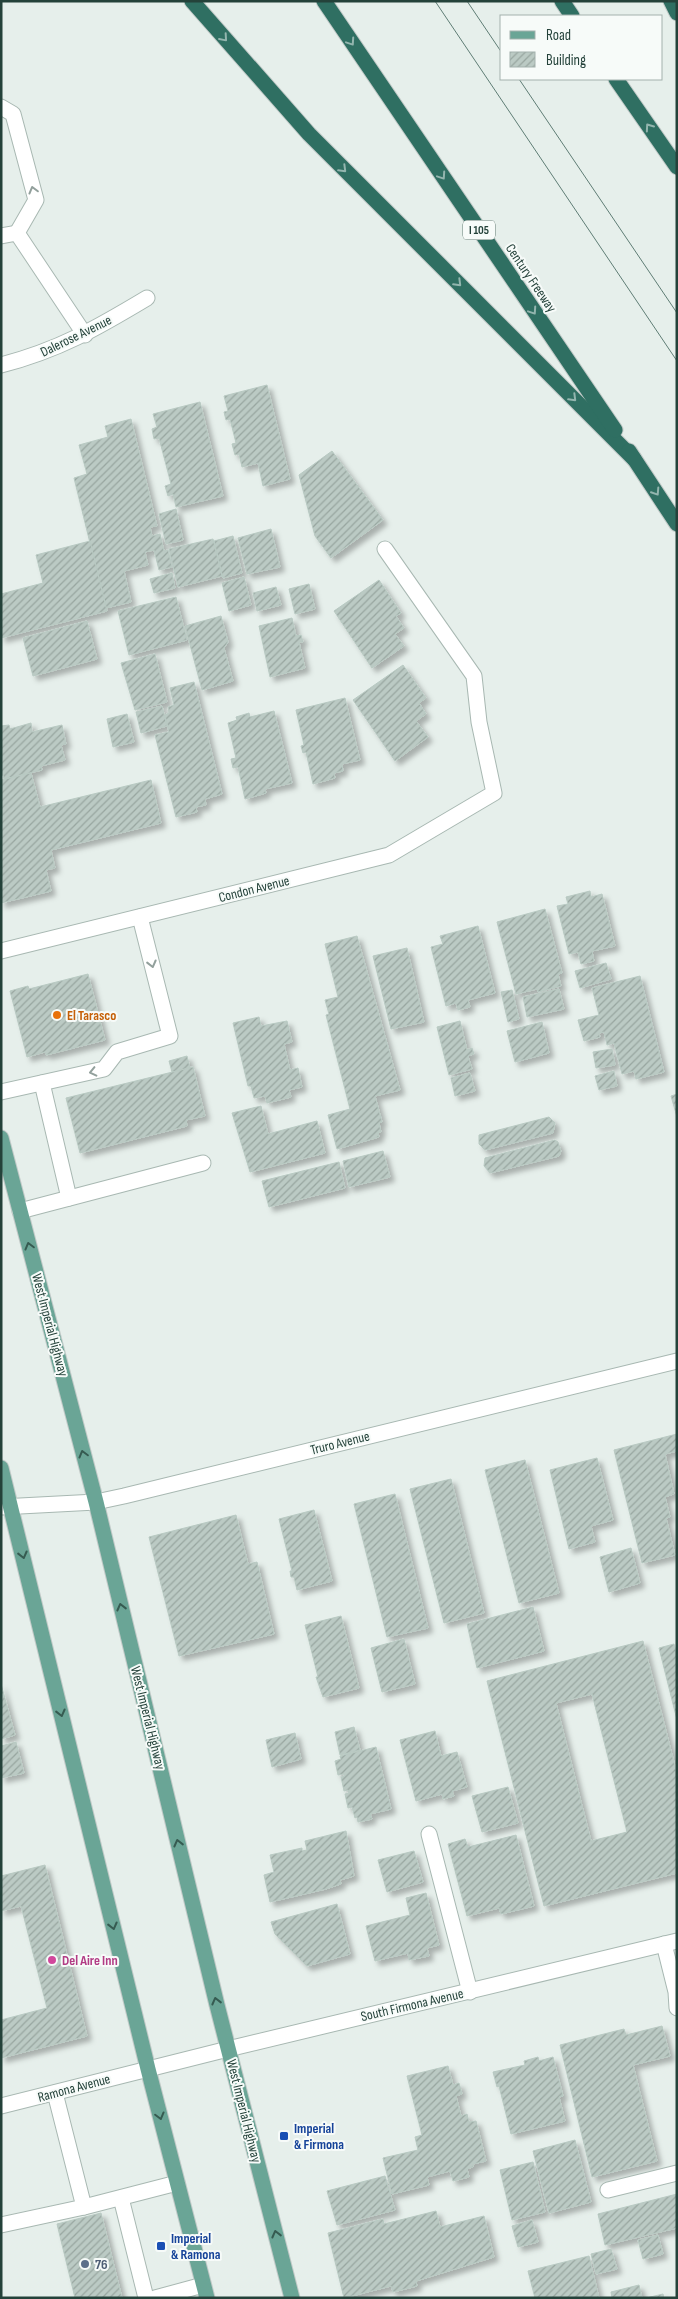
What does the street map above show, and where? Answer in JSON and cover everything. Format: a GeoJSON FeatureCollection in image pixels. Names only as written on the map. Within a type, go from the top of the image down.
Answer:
{"type":"FeatureCollection","features":[{"type":"Feature","properties":{"kind":"highway"},"geometry":{"type":"LineString","coordinates":[[192,1],[309,134],[634,459]]}},
{"type":"Feature","properties":{"kind":"highway","name":"Century Freeway"},"geometry":{"type":"LineString","coordinates":[[324,1],[677,524]]}},
{"type":"Feature","properties":{"kind":"highway"},"geometry":{"type":"LineString","coordinates":[[562,1],[571,15]]}},
{"type":"Feature","properties":{"kind":"highway"},"geometry":{"type":"LineString","coordinates":[[670,1],[677,13]]}},
{"type":"Feature","properties":{"kind":"highway"},"geometry":{"type":"LineString","coordinates":[[617,80],[677,167]]}},
{"type":"Feature","properties":{"kind":"main road","name":"West Imperial Highway"},"geometry":{"type":"LineString","coordinates":[[1,1138],[96,1502],[228,2048],[292,2298]]}},
{"type":"Feature","properties":{"kind":"main road"},"geometry":{"type":"LineString","coordinates":[[1,1468],[6,1508],[205,2291]]}},
{"type":"Feature","properties":{"kind":"street"},"geometry":{"type":"LineString","coordinates":[[1,107],[13,114],[36,200],[17,233],[1,236]]}},
{"type":"Feature","properties":{"kind":"street"},"geometry":{"type":"LineString","coordinates":[[17,233],[85,335]]}},
{"type":"Feature","properties":{"kind":"street","name":"Dalerose Avenue"},"geometry":{"type":"LineString","coordinates":[[1,365],[37,356],[85,335],[147,298]]}},
{"type":"Feature","properties":{"kind":"street","name":"Condon Avenue"},"geometry":{"type":"LineString","coordinates":[[1,951],[389,855],[494,793],[479,722],[474,676],[385,549]]}},
{"type":"Feature","properties":{"kind":"street"},"geometry":{"type":"LineString","coordinates":[[1,1092],[104,1069],[117,1052],[170,1036],[140,917]]}},
{"type":"Feature","properties":{"kind":"street"},"geometry":{"type":"LineString","coordinates":[[42,1083],[69,1198]]}},
{"type":"Feature","properties":{"kind":"street"},"geometry":{"type":"LineString","coordinates":[[20,1211],[203,1163]]}},
{"type":"Feature","properties":{"kind":"street","name":"Truro Avenue"},"geometry":{"type":"LineString","coordinates":[[6,1508],[96,1502],[677,1361]]}},
{"type":"Feature","properties":{"kind":"street"},"geometry":{"type":"LineString","coordinates":[[429,1834],[470,1992]]}},
{"type":"Feature","properties":{"kind":"street"},"geometry":{"type":"LineString","coordinates":[[670,1943],[677,2008]]}},
{"type":"Feature","properties":{"kind":"street","name":"South Firmona Avenue"},"geometry":{"type":"LineString","coordinates":[[148,2069],[228,2048],[670,1943]]}},
{"type":"Feature","properties":{"kind":"street","name":"Ramona Avenue"},"geometry":{"type":"LineString","coordinates":[[1,2106],[148,2069]]}},
{"type":"Feature","properties":{"kind":"street"},"geometry":{"type":"LineString","coordinates":[[55,2093],[84,2207]]}},
{"type":"Feature","properties":{"kind":"street"},"geometry":{"type":"LineString","coordinates":[[608,2190],[677,2173]]}},
{"type":"Feature","properties":{"kind":"street"},"geometry":{"type":"LineString","coordinates":[[1,2225],[178,2184]]}},
{"type":"Feature","properties":{"kind":"street"},"geometry":{"type":"LineString","coordinates":[[121,2198],[146,2298]]}},
{"type":"Feature","properties":{"kind":"street"},"geometry":{"type":"LineString","coordinates":[[155,2298],[205,2291]]}},
{"type":"Feature","properties":{"kind":"building"},"geometry":{"type":"Polygon","coordinates":[[[267,385],[290,479],[263,486],[258,463],[242,467],[239,454],[235,455],[232,444],[236,443],[230,419],[226,420],[224,412],[228,411],[224,396],[267,385]]]}},
{"type":"Feature","properties":{"kind":"building"},"geometry":{"type":"Polygon","coordinates":[[[200,402],[223,496],[176,507],[173,494],[168,496],[165,486],[171,484],[159,438],[154,439],[152,429],[157,427],[153,414],[200,402]]]}},
{"type":"Feature","properties":{"kind":"building"},"geometry":{"type":"Polygon","coordinates":[[[131,419],[157,526],[150,527],[152,536],[160,534],[164,551],[168,550],[172,567],[159,570],[154,550],[145,552],[148,565],[124,571],[131,602],[106,608],[74,478],[87,474],[79,445],[108,437],[105,426],[131,419]]]}},
{"type":"Feature","properties":{"kind":"building"},"geometry":{"type":"Polygon","coordinates":[[[332,451],[383,520],[331,558],[315,536],[299,475],[332,451]]]}},
{"type":"Feature","properties":{"kind":"building"},"geometry":{"type":"Polygon","coordinates":[[[176,509],[183,540],[166,544],[159,514],[176,509]]]}},
{"type":"Feature","properties":{"kind":"building"},"geometry":{"type":"Polygon","coordinates":[[[271,529],[280,567],[247,574],[238,538],[271,529]]]}},
{"type":"Feature","properties":{"kind":"building"},"geometry":{"type":"Polygon","coordinates":[[[233,536],[242,573],[223,578],[214,541],[233,536]]]}},
{"type":"Feature","properties":{"kind":"building"},"geometry":{"type":"Polygon","coordinates":[[[213,539],[222,576],[178,587],[169,549],[213,539]]]}},
{"type":"Feature","properties":{"kind":"building"},"geometry":{"type":"Polygon","coordinates":[[[90,541],[107,611],[1,638],[1,594],[43,583],[36,555],[90,541]]]}},
{"type":"Feature","properties":{"kind":"building"},"geometry":{"type":"Polygon","coordinates":[[[172,573],[175,588],[154,593],[150,579],[172,573]]]}},
{"type":"Feature","properties":{"kind":"building"},"geometry":{"type":"Polygon","coordinates":[[[244,577],[251,605],[229,611],[222,583],[244,577]]]}},
{"type":"Feature","properties":{"kind":"building"},"geometry":{"type":"Polygon","coordinates":[[[379,580],[401,613],[396,616],[404,628],[395,634],[404,646],[372,668],[334,611],[379,580]]]}},
{"type":"Feature","properties":{"kind":"building"},"geometry":{"type":"Polygon","coordinates":[[[309,584],[315,609],[295,614],[289,589],[309,584]]]}},
{"type":"Feature","properties":{"kind":"building"},"geometry":{"type":"Polygon","coordinates":[[[276,587],[281,605],[257,611],[253,593],[276,587]]]}},
{"type":"Feature","properties":{"kind":"building"},"geometry":{"type":"Polygon","coordinates":[[[176,597],[187,640],[129,655],[118,611],[176,597]]]}},
{"type":"Feature","properties":{"kind":"building"},"geometry":{"type":"Polygon","coordinates":[[[221,616],[228,642],[224,648],[233,681],[202,690],[185,626],[221,616]]]}},
{"type":"Feature","properties":{"kind":"building"},"geometry":{"type":"Polygon","coordinates":[[[292,618],[296,636],[301,635],[303,642],[299,642],[305,668],[270,677],[259,626],[292,618]]]}},
{"type":"Feature","properties":{"kind":"building"},"geometry":{"type":"Polygon","coordinates":[[[87,621],[97,659],[33,676],[23,638],[87,621]]]}},
{"type":"Feature","properties":{"kind":"building"},"geometry":{"type":"Polygon","coordinates":[[[155,654],[167,702],[135,710],[121,663],[155,654]]]}},
{"type":"Feature","properties":{"kind":"building"},"geometry":{"type":"Polygon","coordinates":[[[403,665],[426,698],[419,703],[426,714],[416,721],[428,737],[395,761],[353,700],[403,665]]]}},
{"type":"Feature","properties":{"kind":"building"},"geometry":{"type":"Polygon","coordinates":[[[194,682],[222,794],[205,799],[206,805],[196,807],[197,812],[176,817],[155,735],[169,732],[165,715],[169,713],[168,707],[174,705],[170,688],[194,682]]]}},
{"type":"Feature","properties":{"kind":"building"},"geometry":{"type":"Polygon","coordinates":[[[345,698],[360,760],[342,764],[343,771],[334,773],[335,778],[313,784],[306,752],[303,753],[301,746],[304,745],[296,710],[345,698]]]}},
{"type":"Feature","properties":{"kind":"building"},"geometry":{"type":"Polygon","coordinates":[[[162,706],[167,726],[141,733],[136,712],[162,706]]]}},
{"type":"Feature","properties":{"kind":"building"},"geometry":{"type":"Polygon","coordinates":[[[274,711],[292,783],[265,789],[266,793],[245,799],[238,767],[233,768],[231,759],[236,758],[228,723],[237,720],[236,717],[249,713],[250,717],[274,711]]]}},
{"type":"Feature","properties":{"kind":"building"},"geometry":{"type":"Polygon","coordinates":[[[127,714],[134,742],[113,747],[107,719],[127,714]]]}},
{"type":"Feature","properties":{"kind":"building"},"geometry":{"type":"Polygon","coordinates":[[[31,723],[32,732],[62,725],[66,744],[61,745],[65,760],[41,766],[42,770],[4,779],[3,775],[1,775],[1,726],[9,725],[10,729],[31,723]]]}},
{"type":"Feature","properties":{"kind":"building"},"geometry":{"type":"Polygon","coordinates":[[[31,773],[40,807],[151,780],[161,823],[51,850],[55,868],[46,870],[51,891],[1,903],[1,780],[31,773]]]}},
{"type":"Feature","properties":{"kind":"building"},"geometry":{"type":"Polygon","coordinates":[[[590,891],[591,897],[602,894],[615,946],[592,951],[594,961],[581,964],[578,952],[569,954],[557,906],[568,904],[566,897],[590,891]]]}},
{"type":"Feature","properties":{"kind":"building"},"geometry":{"type":"Polygon","coordinates":[[[545,909],[562,973],[558,974],[561,986],[538,992],[537,989],[516,994],[497,922],[545,909]]]}},
{"type":"Feature","properties":{"kind":"building"},"geometry":{"type":"Polygon","coordinates":[[[478,926],[495,993],[468,1000],[470,1007],[458,1010],[456,1003],[446,1006],[431,947],[443,944],[440,936],[478,926]]]}},
{"type":"Feature","properties":{"kind":"building"},"geometry":{"type":"Polygon","coordinates":[[[357,936],[400,1090],[375,1096],[382,1122],[379,1123],[381,1132],[378,1132],[379,1137],[337,1149],[328,1115],[350,1109],[326,1015],[329,1014],[325,1000],[338,997],[325,944],[357,936]]]}},
{"type":"Feature","properties":{"kind":"building"},"geometry":{"type":"Polygon","coordinates":[[[407,948],[424,1022],[391,1029],[373,956],[407,948]]]}},
{"type":"Feature","properties":{"kind":"building"},"geometry":{"type":"Polygon","coordinates":[[[606,963],[611,979],[580,988],[575,971],[606,963]]]}},
{"type":"Feature","properties":{"kind":"building","name":"El Tarasco"},"geometry":{"type":"Polygon","coordinates":[[[88,974],[105,1040],[46,1055],[45,1052],[27,1057],[10,991],[28,986],[29,989],[88,974]]]}},
{"type":"Feature","properties":{"kind":"building"},"geometry":{"type":"Polygon","coordinates":[[[640,976],[664,1072],[636,1079],[634,1071],[622,1074],[614,1043],[607,1045],[604,1032],[599,1033],[600,1037],[584,1041],[578,1020],[599,1015],[592,988],[640,976]]]}},
{"type":"Feature","properties":{"kind":"building"},"geometry":{"type":"Polygon","coordinates":[[[559,989],[564,1009],[527,1017],[523,997],[559,989]]]}},
{"type":"Feature","properties":{"kind":"building"},"geometry":{"type":"Polygon","coordinates":[[[512,990],[519,1019],[508,1022],[501,992],[512,990]]]}},
{"type":"Feature","properties":{"kind":"building"},"geometry":{"type":"Polygon","coordinates":[[[259,1017],[261,1026],[287,1021],[292,1042],[284,1044],[290,1070],[298,1068],[302,1087],[289,1090],[291,1097],[267,1103],[265,1096],[254,1098],[251,1086],[248,1086],[233,1023],[259,1017]]]}},
{"type":"Feature","properties":{"kind":"building"},"geometry":{"type":"Polygon","coordinates":[[[460,1021],[467,1050],[472,1048],[474,1054],[468,1056],[472,1069],[449,1075],[437,1027],[460,1021]]]}},
{"type":"Feature","properties":{"kind":"building"},"geometry":{"type":"Polygon","coordinates":[[[542,1022],[549,1053],[515,1062],[507,1031],[542,1022]]]}},
{"type":"Feature","properties":{"kind":"building"},"geometry":{"type":"Polygon","coordinates":[[[612,1049],[615,1065],[596,1068],[593,1052],[612,1049]]]}},
{"type":"Feature","properties":{"kind":"building"},"geometry":{"type":"Polygon","coordinates":[[[187,1056],[190,1068],[172,1072],[169,1061],[187,1056]]]}},
{"type":"Feature","properties":{"kind":"building"},"geometry":{"type":"Polygon","coordinates":[[[193,1067],[205,1116],[186,1120],[187,1126],[80,1153],[66,1098],[193,1067]]]}},
{"type":"Feature","properties":{"kind":"building"},"geometry":{"type":"Polygon","coordinates":[[[614,1071],[617,1086],[599,1090],[595,1076],[614,1071]]]}},
{"type":"Feature","properties":{"kind":"building"},"geometry":{"type":"Polygon","coordinates":[[[470,1073],[475,1091],[455,1096],[451,1078],[470,1073]]]}},
{"type":"Feature","properties":{"kind":"building"},"geometry":{"type":"Polygon","coordinates":[[[677,1094],[677,1117],[671,1096],[677,1094]]]}},
{"type":"Feature","properties":{"kind":"building"},"geometry":{"type":"Polygon","coordinates":[[[261,1106],[268,1134],[317,1121],[325,1153],[250,1172],[232,1113],[261,1106]]]}},
{"type":"Feature","properties":{"kind":"building"},"geometry":{"type":"Polygon","coordinates":[[[549,1117],[555,1123],[553,1133],[485,1150],[479,1144],[479,1135],[549,1117]]]}},
{"type":"Feature","properties":{"kind":"building"},"geometry":{"type":"Polygon","coordinates":[[[555,1140],[558,1142],[561,1151],[559,1156],[490,1173],[484,1166],[485,1158],[555,1140]]]}},
{"type":"Feature","properties":{"kind":"building"},"geometry":{"type":"Polygon","coordinates":[[[383,1151],[390,1177],[349,1187],[343,1161],[383,1151]]]}},
{"type":"Feature","properties":{"kind":"building"},"geometry":{"type":"Polygon","coordinates":[[[339,1162],[345,1188],[269,1207],[262,1181],[339,1162]]]}},
{"type":"Feature","properties":{"kind":"building"},"geometry":{"type":"Polygon","coordinates":[[[677,1434],[677,1451],[665,1454],[674,1494],[665,1497],[670,1517],[666,1518],[675,1555],[642,1563],[614,1450],[677,1434]]]}},
{"type":"Feature","properties":{"kind":"building"},"geometry":{"type":"Polygon","coordinates":[[[597,1458],[613,1520],[591,1526],[595,1542],[569,1549],[550,1470],[597,1458]]]}},
{"type":"Feature","properties":{"kind":"building"},"geometry":{"type":"Polygon","coordinates":[[[525,1460],[559,1593],[519,1603],[485,1470],[525,1460]]]}},
{"type":"Feature","properties":{"kind":"building"},"geometry":{"type":"Polygon","coordinates":[[[451,1479],[484,1613],[444,1623],[410,1489],[451,1479]]]}},
{"type":"Feature","properties":{"kind":"building"},"geometry":{"type":"Polygon","coordinates":[[[395,1494],[428,1628],[387,1637],[354,1504],[395,1494]]]}},
{"type":"Feature","properties":{"kind":"building"},"geometry":{"type":"Polygon","coordinates":[[[314,1510],[332,1581],[297,1590],[294,1577],[291,1577],[290,1571],[292,1571],[279,1519],[314,1510]]]}},
{"type":"Feature","properties":{"kind":"building"},"geometry":{"type":"Polygon","coordinates":[[[236,1515],[248,1564],[257,1562],[274,1634],[179,1656],[149,1537],[236,1515]]]}},
{"type":"Feature","properties":{"kind":"building"},"geometry":{"type":"Polygon","coordinates":[[[631,1548],[640,1583],[609,1592],[600,1557],[631,1548]]]}},
{"type":"Feature","properties":{"kind":"building"},"geometry":{"type":"Polygon","coordinates":[[[533,1607],[544,1651],[477,1668],[467,1624],[533,1607]]]}},
{"type":"Feature","properties":{"kind":"building"},"geometry":{"type":"Polygon","coordinates":[[[341,1616],[359,1688],[323,1697],[316,1677],[318,1677],[305,1625],[341,1616]]]}},
{"type":"Feature","properties":{"kind":"building"},"geometry":{"type":"Polygon","coordinates":[[[404,1639],[415,1684],[382,1692],[371,1648],[404,1639]]]}},
{"type":"Feature","properties":{"kind":"building"},"geometry":{"type":"Polygon","coordinates":[[[643,1641],[677,1774],[677,1873],[544,1906],[487,1681],[643,1641]],[[592,1694],[556,1703],[591,1841],[627,1832],[592,1694]]]}},
{"type":"Feature","properties":{"kind":"building"},"geometry":{"type":"Polygon","coordinates":[[[674,1644],[677,1657],[677,1720],[659,1648],[674,1644]]]}},
{"type":"Feature","properties":{"kind":"building"},"geometry":{"type":"Polygon","coordinates":[[[1,1684],[15,1735],[1,1739],[1,1684]]]}},
{"type":"Feature","properties":{"kind":"building"},"geometry":{"type":"Polygon","coordinates":[[[354,1727],[360,1750],[340,1755],[335,1732],[354,1727]]]}},
{"type":"Feature","properties":{"kind":"building"},"geometry":{"type":"Polygon","coordinates":[[[435,1731],[441,1756],[457,1752],[467,1787],[452,1791],[454,1796],[443,1799],[442,1794],[416,1801],[400,1740],[435,1731]]]}},
{"type":"Feature","properties":{"kind":"building"},"geometry":{"type":"Polygon","coordinates":[[[295,1733],[301,1759],[272,1767],[266,1740],[295,1733]]]}},
{"type":"Feature","properties":{"kind":"building"},"geometry":{"type":"Polygon","coordinates":[[[16,1742],[24,1773],[1,1778],[1,1746],[16,1742]]]}},
{"type":"Feature","properties":{"kind":"building"},"geometry":{"type":"Polygon","coordinates":[[[376,1747],[391,1809],[370,1814],[372,1819],[358,1822],[352,1807],[348,1808],[345,1794],[349,1793],[348,1790],[344,1791],[341,1777],[345,1776],[344,1774],[338,1775],[335,1761],[341,1759],[340,1756],[376,1747]]]}},
{"type":"Feature","properties":{"kind":"building"},"geometry":{"type":"Polygon","coordinates":[[[508,1787],[518,1823],[482,1832],[472,1796],[508,1787]]]}},
{"type":"Feature","properties":{"kind":"building"},"geometry":{"type":"Polygon","coordinates":[[[346,1831],[354,1876],[340,1880],[341,1884],[326,1889],[270,1902],[264,1875],[274,1872],[270,1855],[302,1848],[302,1851],[307,1850],[305,1841],[346,1831]]]}},
{"type":"Feature","properties":{"kind":"building"},"geometry":{"type":"Polygon","coordinates":[[[516,1835],[534,1906],[501,1914],[499,1908],[467,1916],[448,1844],[465,1839],[468,1847],[516,1835]]]}},
{"type":"Feature","properties":{"kind":"building"},"geometry":{"type":"Polygon","coordinates":[[[414,1851],[423,1882],[387,1892],[378,1860],[414,1851]]]}},
{"type":"Feature","properties":{"kind":"building","name":"Del Aire Inn"},"geometry":{"type":"Polygon","coordinates":[[[45,1865],[87,2036],[1,2058],[1,2020],[47,2008],[21,1906],[1,1911],[1,1876],[45,1865]]]}},
{"type":"Feature","properties":{"kind":"building"},"geometry":{"type":"Polygon","coordinates":[[[426,1893],[439,1945],[427,1948],[429,1956],[409,1960],[408,1953],[375,1961],[366,1926],[410,1915],[406,1898],[426,1893]]]}},
{"type":"Feature","properties":{"kind":"building"},"geometry":{"type":"Polygon","coordinates":[[[337,1904],[350,1954],[307,1966],[275,1934],[271,1922],[337,1904]]]}},
{"type":"Feature","properties":{"kind":"building"},"geometry":{"type":"Polygon","coordinates":[[[662,2026],[670,2056],[633,2065],[657,2161],[592,2177],[560,2045],[624,2029],[626,2035],[662,2026]]]}},
{"type":"Feature","properties":{"kind":"building"},"geometry":{"type":"Polygon","coordinates":[[[538,2057],[539,2061],[553,2057],[563,2096],[559,2097],[565,2121],[511,2134],[499,2086],[497,2087],[493,2072],[525,2065],[524,2061],[538,2057]]]}},
{"type":"Feature","properties":{"kind":"building"},"geometry":{"type":"Polygon","coordinates":[[[448,2066],[453,2085],[459,2083],[462,2094],[456,2096],[461,2116],[467,2114],[469,2122],[476,2121],[486,2161],[473,2164],[473,2167],[467,2169],[469,2177],[453,2181],[450,2171],[427,2177],[429,2185],[392,2194],[383,2158],[418,2150],[415,2137],[422,2135],[407,2076],[448,2066]]]}},
{"type":"Feature","properties":{"kind":"building"},"geometry":{"type":"Polygon","coordinates":[[[575,2140],[591,2202],[549,2213],[533,2151],[575,2140]]]}},
{"type":"Feature","properties":{"kind":"building"},"geometry":{"type":"Polygon","coordinates":[[[533,2162],[545,2212],[512,2220],[500,2170],[533,2162]]]}},
{"type":"Feature","properties":{"kind":"building"},"geometry":{"type":"Polygon","coordinates":[[[385,2176],[395,2210],[337,2225],[327,2191],[385,2176]]]}},
{"type":"Feature","properties":{"kind":"building"},"geometry":{"type":"Polygon","coordinates":[[[677,2194],[677,2228],[605,2245],[598,2214],[677,2194]]]}},
{"type":"Feature","properties":{"kind":"building"},"geometry":{"type":"Polygon","coordinates":[[[436,2211],[440,2227],[484,2216],[494,2257],[416,2281],[417,2286],[393,2292],[391,2286],[344,2298],[328,2233],[383,2219],[384,2224],[436,2211]]]}},
{"type":"Feature","properties":{"kind":"building"},"geometry":{"type":"Polygon","coordinates":[[[101,2213],[122,2298],[75,2298],[57,2224],[101,2213]]]}},
{"type":"Feature","properties":{"kind":"building"},"geometry":{"type":"Polygon","coordinates":[[[532,2220],[538,2242],[518,2247],[512,2226],[532,2220]]]}},
{"type":"Feature","properties":{"kind":"building"},"geometry":{"type":"Polygon","coordinates":[[[658,2235],[663,2254],[643,2259],[638,2240],[658,2235]]]}},
{"type":"Feature","properties":{"kind":"building"},"geometry":{"type":"Polygon","coordinates":[[[611,2249],[617,2269],[596,2274],[591,2254],[611,2249]]]}},
{"type":"Feature","properties":{"kind":"building"},"geometry":{"type":"Polygon","coordinates":[[[589,2256],[599,2298],[535,2298],[528,2271],[589,2256]]]}},
{"type":"Feature","properties":{"kind":"building"},"geometry":{"type":"Polygon","coordinates":[[[639,2285],[642,2298],[612,2298],[611,2292],[639,2285]]]}},
{"type":"Feature","properties":{"kind":"building"},"geometry":{"type":"Polygon","coordinates":[[[663,2294],[664,2298],[646,2298],[663,2294]]]}},
{"type":"Feature","properties":{"kind":"tram line"},"geometry":{"type":"LineString","coordinates":[[435,1],[677,361]]}},
{"type":"Feature","properties":{"kind":"tram line"},"geometry":{"type":"LineString","coordinates":[[467,1],[500,50]]}},
{"type":"Feature","properties":{"kind":"tram line"},"geometry":{"type":"LineString","coordinates":[[520,80],[677,313]]}},
{"type":"Feature","properties":{"kind":"place","name":"El Tarasco"},"geometry":{"type":"Point","coordinates":[57,1015]}},
{"type":"Feature","properties":{"kind":"place","name":"Del Aire Inn"},"geometry":{"type":"Point","coordinates":[52,1960]}},
{"type":"Feature","properties":{"kind":"place","name":"Imperial & Firmona"},"geometry":{"type":"Point","coordinates":[284,2136]}},
{"type":"Feature","properties":{"kind":"place","name":"Imperial & Ramona"},"geometry":{"type":"Point","coordinates":[161,2246]}},
{"type":"Feature","properties":{"kind":"place","name":"76"},"geometry":{"type":"Point","coordinates":[85,2264]}}]}
